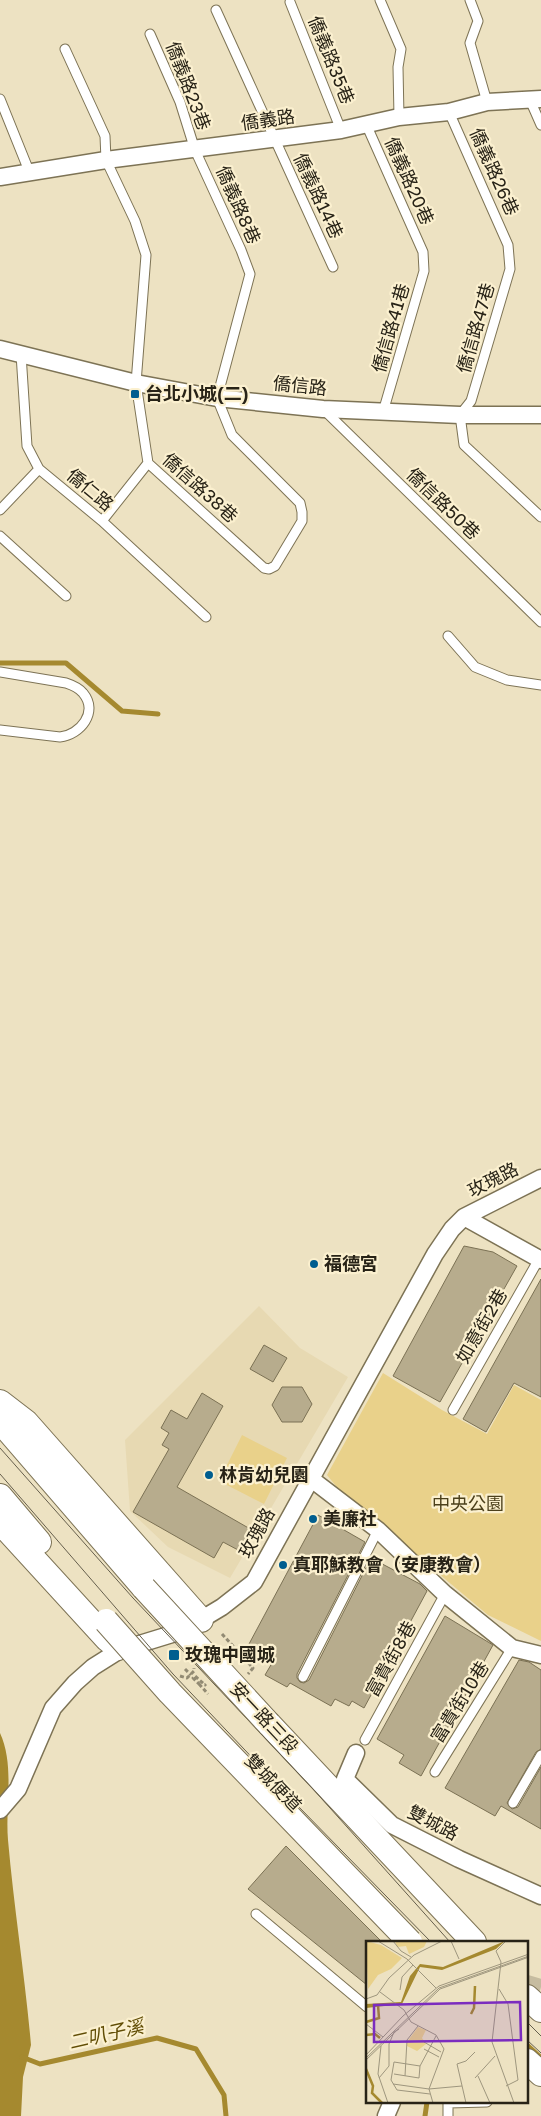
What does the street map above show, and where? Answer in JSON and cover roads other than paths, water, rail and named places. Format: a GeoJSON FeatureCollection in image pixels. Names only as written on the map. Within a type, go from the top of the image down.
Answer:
{"type":"FeatureCollection","features":[{"type":"Feature","properties":{"kind":"street","name":"僑義路"},"geometry":{"type":"LineString","coordinates":[[0,177],[106,160],[341,130],[399,117],[449,112],[487,102],[536,99]]}},
{"type":"Feature","properties":{"kind":"street","name":"僑信路"},"geometry":{"type":"LineString","coordinates":[[0,349],[136,383],[217,398],[323,410],[460,415],[541,415]]}},
{"type":"Feature","properties":{"kind":"street","name":"玫瑰路"},"geometry":{"type":"LineString","coordinates":[[0,1810],[18,1789],[53,1708],[75,1683],[93,1667],[120,1650],[182,1631],[222,1607],[254,1582],[435,1254],[452,1229],[464,1217],[541,1178]]}},
{"type":"Feature","properties":{"kind":"street"},"geometry":{"type":"LineString","coordinates":[[464,1217],[540,1259]]}},
{"type":"Feature","properties":{"kind":"street"},"geometry":{"type":"LineString","coordinates":[[0,1402],[26,1422],[201,1620]]}},
{"type":"Feature","properties":{"kind":"street","name":"安一路三段"},"geometry":{"type":"LineString","coordinates":[[0,1421],[144,1588],[473,1941]]}},
{"type":"Feature","properties":{"kind":"street"},"geometry":{"type":"LineString","coordinates":[[310,1478],[378,1530],[445,1594],[512,1648],[541,1656]]}},
{"type":"Feature","properties":{"kind":"street"},"geometry":{"type":"LineString","coordinates":[[0,1496],[170,1693],[409,1941]]}},
{"type":"Feature","properties":{"kind":"street"},"geometry":{"type":"LineString","coordinates":[[0,1522],[107,1639],[120,1650]]}},
{"type":"Feature","properties":{"kind":"street","name":"雙城便道"},"geometry":{"type":"LineString","coordinates":[[120,1650],[397,1941]]}},
{"type":"Feature","properties":{"kind":"street","name":"雙城路"},"geometry":{"type":"LineString","coordinates":[[360,1746],[345,1779],[392,1825],[459,1859],[541,1896]]}},
{"type":"Feature","properties":{"kind":"street"},"geometry":{"type":"LineString","coordinates":[[528,1998],[541,2010]]}},
{"type":"Feature","properties":{"kind":"street"},"geometry":{"type":"LineString","coordinates":[[528,2062],[541,2074]]}},
{"type":"Feature","properties":{"kind":"street"},"geometry":{"type":"LineString","coordinates":[[386,2116],[391,2104]]}},
{"type":"Feature","properties":{"kind":"lane"},"geometry":{"type":"LineString","coordinates":[[380,0],[401,49],[398,68],[399,117]]}},
{"type":"Feature","properties":{"kind":"lane"},"geometry":{"type":"LineString","coordinates":[[470,0],[478,22],[470,43],[487,102]]}},
{"type":"Feature","properties":{"kind":"lane","name":"僑義路35巷"},"geometry":{"type":"LineString","coordinates":[[290,2],[341,130]]}},
{"type":"Feature","properties":{"kind":"lane","name":"僑義路14巷"},"geometry":{"type":"LineString","coordinates":[[216,10],[273,139],[333,267]]}},
{"type":"Feature","properties":{"kind":"lane","name":"僑義路23巷"},"geometry":{"type":"LineString","coordinates":[[150,34],[180,102],[195,150]]}},
{"type":"Feature","properties":{"kind":"lane","name":"僑信路38巷"},"geometry":{"type":"LineString","coordinates":[[65,49],[104,136],[106,160],[135,221],[146,255],[146,276],[136,383],[148,463],[264,568],[269,569],[275,566],[302,520],[300,503],[232,435],[217,398]]}},
{"type":"Feature","properties":{"kind":"lane"},"geometry":{"type":"LineString","coordinates":[[0,99],[29,171]]}},
{"type":"Feature","properties":{"kind":"lane"},"geometry":{"type":"LineString","coordinates":[[536,99],[541,125]]}},
{"type":"Feature","properties":{"kind":"lane","name":"僑義路26巷"},"geometry":{"type":"LineString","coordinates":[[449,112],[508,245]]}},
{"type":"Feature","properties":{"kind":"lane","name":"僑義路20巷"},"geometry":{"type":"LineString","coordinates":[[366,124],[423,252]]}},
{"type":"Feature","properties":{"kind":"lane","name":"僑義路8巷"},"geometry":{"type":"LineString","coordinates":[[195,150],[241,250],[250,274],[217,398]]}},
{"type":"Feature","properties":{"kind":"lane","name":"僑信路47巷"},"geometry":{"type":"LineString","coordinates":[[460,415],[471,401],[510,269],[508,245]]}},
{"type":"Feature","properties":{"kind":"lane","name":"僑信路41巷"},"geometry":{"type":"LineString","coordinates":[[384,412],[424,271],[423,252]]}},
{"type":"Feature","properties":{"kind":"lane","name":"僑仁路"},"geometry":{"type":"LineString","coordinates":[[21,354],[27,446],[39,469],[102,521],[206,617]]}},
{"type":"Feature","properties":{"kind":"lane","name":"僑信路50巷"},"geometry":{"type":"LineString","coordinates":[[323,410],[541,622]]}},
{"type":"Feature","properties":{"kind":"lane"},"geometry":{"type":"LineString","coordinates":[[460,415],[464,445],[541,517]]}},
{"type":"Feature","properties":{"kind":"lane"},"geometry":{"type":"LineString","coordinates":[[102,521],[148,463]]}},
{"type":"Feature","properties":{"kind":"lane"},"geometry":{"type":"LineString","coordinates":[[0,510],[39,469]]}},
{"type":"Feature","properties":{"kind":"lane"},"geometry":{"type":"LineString","coordinates":[[0,536],[66,596]]}},
{"type":"Feature","properties":{"kind":"lane"},"geometry":{"type":"LineString","coordinates":[[448,636],[475,667],[507,680],[541,685]]}},
{"type":"Feature","properties":{"kind":"lane"},"geometry":{"type":"LineString","coordinates":[[0,672],[66,683],[76,687],[84,694],[88,704],[88,714],[84,724],[77,732],[69,736],[60,737],[0,730]]}},
{"type":"Feature","properties":{"kind":"lane","name":"如意街2巷"},"geometry":{"type":"LineString","coordinates":[[453,1410],[540,1259]]}},
{"type":"Feature","properties":{"kind":"lane"},"geometry":{"type":"LineString","coordinates":[[303,1677],[378,1530]]}},
{"type":"Feature","properties":{"kind":"lane","name":"富貴街8巷"},"geometry":{"type":"LineString","coordinates":[[360,1746],[445,1594]]}},
{"type":"Feature","properties":{"kind":"lane","name":"富貴街10巷"},"geometry":{"type":"LineString","coordinates":[[435,1772],[512,1648]]}},
{"type":"Feature","properties":{"kind":"lane"},"geometry":{"type":"LineString","coordinates":[[513,1803],[541,1755]]}},
{"type":"Feature","properties":{"kind":"lane"},"geometry":{"type":"LineString","coordinates":[[256,1914],[366,2006]]}},
{"type":"Feature","properties":{"kind":"waterway"},"geometry":{"type":"LineString","coordinates":[[0,663],[66,663],[122,711],[158,714]]}},
{"type":"Feature","properties":{"kind":"waterway","name":"二叭子溪"},"geometry":{"type":"LineString","coordinates":[[22,2057],[40,2064],[157,2038],[196,2049],[224,2095],[226,2116]]}},
{"type":"Feature","properties":{"kind":"waterway","name":"二叭子溪"},"geometry":{"type":"LineString","coordinates":[[528,2046],[541,2058]]}},
{"type":"Feature","properties":{"kind":"waterway","name":"二叭子溪"},"geometry":{"type":"LineString","coordinates":[[425,2116],[427,2104]]}},
{"type":"Feature","properties":{"kind":"tunnel"},"geometry":{"type":"LineString","coordinates":[[528,1983],[541,1987]]}},
{"type":"Feature","properties":{"kind":"tram line"},"geometry":{"type":"LineString","coordinates":[[0,1448],[133,1598],[313,1789],[449,1941]]}},
{"type":"Feature","properties":{"kind":"tram line"},"geometry":{"type":"LineString","coordinates":[[0,1474],[173,1674],[297,1805],[430,1941]]}},
{"type":"Feature","properties":{"kind":"tram line"},"geometry":{"type":"LineString","coordinates":[[528,2023],[541,2036]]}},
{"type":"Feature","properties":{"kind":"tram line"},"geometry":{"type":"LineString","coordinates":[[528,2041],[541,2053]]}},
{"type":"Feature","properties":{"kind":"place","name":"台北小城(二)"},"geometry":{"type":"Point","coordinates":[135,394]}},
{"type":"Feature","properties":{"kind":"place","name":"福德宮"},"geometry":{"type":"Point","coordinates":[314,1264]}},
{"type":"Feature","properties":{"kind":"place","name":"林肯幼兒園"},"geometry":{"type":"Point","coordinates":[209,1475]}},
{"type":"Feature","properties":{"kind":"place","name":"美廉社"},"geometry":{"type":"Point","coordinates":[313,1519]}},
{"type":"Feature","properties":{"kind":"place","name":"真耶穌教會（安康教會）"},"geometry":{"type":"Point","coordinates":[283,1565]}},
{"type":"Feature","properties":{"kind":"place","name":"玫瑰中國城"},"geometry":{"type":"Point","coordinates":[174,1655]}},
{"type":"Feature","properties":{"kind":"park label","name":"中央公園"},"geometry":{"type":"Point","coordinates":[468,1504]}}]}
